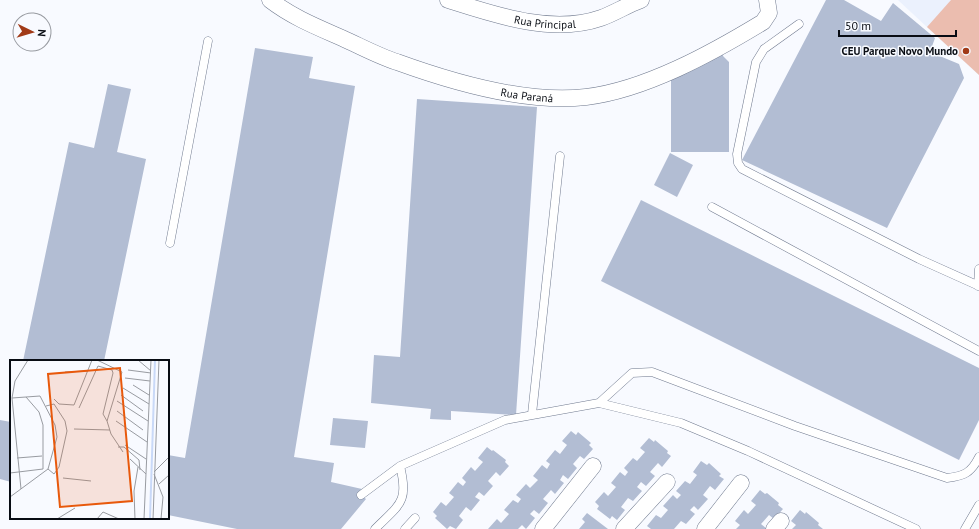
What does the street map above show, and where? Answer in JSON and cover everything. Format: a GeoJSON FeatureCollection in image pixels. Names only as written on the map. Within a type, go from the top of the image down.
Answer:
{"type":"FeatureCollection","features":[{"type":"Feature","properties":{"kind":"street","name":"Rua Paraná"},"geometry":{"type":"LineString","coordinates":[[270,0],[295,17],[396,62],[452,79],[516,94],[563,98],[587,97],[625,89],[650,80],[702,56],[762,22],[768,13],[768,0]]}},
{"type":"Feature","properties":{"kind":"street","name":"Rua Principal"},"geometry":{"type":"LineString","coordinates":[[448,0],[518,20],[555,24],[601,18],[641,0]]}},
{"type":"Feature","properties":{"kind":"street"},"geometry":{"type":"LineString","coordinates":[[545,528],[593,466]]}},
{"type":"Feature","properties":{"kind":"street"},"geometry":{"type":"LineString","coordinates":[[624,529],[667,482]]}},
{"type":"Feature","properties":{"kind":"street"},"geometry":{"type":"LineString","coordinates":[[705,529],[741,483]]}},
{"type":"Feature","properties":{"kind":"lane"},"geometry":{"type":"LineString","coordinates":[[799,24],[764,49],[756,62],[737,154],[738,163],[742,169],[919,259],[979,286],[979,269]]}},
{"type":"Feature","properties":{"kind":"lane"},"geometry":{"type":"LineString","coordinates":[[170,243],[208,41]]}},
{"type":"Feature","properties":{"kind":"lane"},"geometry":{"type":"LineString","coordinates":[[532,414],[560,156]]}},
{"type":"Feature","properties":{"kind":"lane"},"geometry":{"type":"LineString","coordinates":[[712,207],[979,351]]}},
{"type":"Feature","properties":{"kind":"lane"},"geometry":{"type":"LineString","coordinates":[[599,403],[632,374],[652,372],[795,426],[947,478],[962,477],[974,467],[979,457]]}},
{"type":"Feature","properties":{"kind":"lane"},"geometry":{"type":"LineString","coordinates":[[361,495],[400,466],[505,420],[599,403],[681,423],[748,450],[916,529]]}},
{"type":"Feature","properties":{"kind":"lane"},"geometry":{"type":"LineString","coordinates":[[376,529],[397,506],[404,493],[400,466]]}},
{"type":"Feature","properties":{"kind":"lane"},"geometry":{"type":"LineString","coordinates":[[965,529],[979,505]]}},
{"type":"Feature","properties":{"kind":"lane"},"geometry":{"type":"LineString","coordinates":[[406,529],[415,518]]}},
{"type":"Feature","properties":{"kind":"shaded area","name":"CEU Parque Novo Mundo"},"geometry":{"type":"Polygon","coordinates":[[[898,0],[979,0],[979,75],[927,27],[898,0]]]}},
{"type":"Feature","properties":{"kind":"shaded area","name":"CEU Parque Novo Mundo"},"geometry":{"type":"Polygon","coordinates":[[[951,0],[979,0],[979,75],[927,27],[951,0]]]}},
{"type":"Feature","properties":{"kind":"building"},"geometry":{"type":"Polygon","coordinates":[[[826,0],[844,0],[881,21],[893,3],[935,38],[930,52],[959,64],[964,78],[887,228],[742,160],[826,0]]]}},
{"type":"Feature","properties":{"kind":"building"},"geometry":{"type":"Polygon","coordinates":[[[255,48],[313,57],[309,78],[355,86],[294,457],[334,463],[331,482],[362,489],[361,495],[366,499],[341,529],[237,529],[169,515],[169,455],[185,458],[255,48]]]}},
{"type":"Feature","properties":{"kind":"building"},"geometry":{"type":"Polygon","coordinates":[[[723,54],[729,62],[729,152],[671,152],[671,78],[723,54]]]}},
{"type":"Feature","properties":{"kind":"building"},"geometry":{"type":"Polygon","coordinates":[[[108,84],[131,89],[117,152],[146,159],[104,360],[23,360],[69,142],[94,148],[108,84]]]}},
{"type":"Feature","properties":{"kind":"building"},"geometry":{"type":"Polygon","coordinates":[[[417,99],[537,107],[516,415],[451,411],[451,420],[430,419],[431,409],[371,403],[374,355],[400,357],[417,99]]]}},
{"type":"Feature","properties":{"kind":"building"},"geometry":{"type":"Polygon","coordinates":[[[670,153],[693,165],[677,197],[654,185],[670,153]]]}},
{"type":"Feature","properties":{"kind":"building"},"geometry":{"type":"Polygon","coordinates":[[[641,200],[979,368],[979,420],[959,460],[601,281],[641,200]]]}},
{"type":"Feature","properties":{"kind":"building"},"geometry":{"type":"Polygon","coordinates":[[[333,418],[368,421],[365,448],[330,445],[333,418]]]}},
{"type":"Feature","properties":{"kind":"building"},"geometry":{"type":"Polygon","coordinates":[[[0,420],[10,422],[10,482],[0,479],[0,420]]]}},
{"type":"Feature","properties":{"kind":"building"},"geometry":{"type":"Polygon","coordinates":[[[571,431],[576,435],[578,432],[591,443],[589,445],[593,449],[584,459],[580,456],[573,464],[577,468],[568,479],[563,475],[560,480],[564,483],[555,494],[551,490],[543,499],[548,503],[539,514],[534,510],[530,514],[535,518],[526,529],[522,525],[518,529],[488,529],[497,519],[501,523],[509,514],[504,510],[513,500],[518,503],[521,499],[516,495],[526,484],[530,488],[538,480],[533,476],[542,465],[547,469],[550,464],[546,461],[555,450],[560,454],[567,445],[562,441],[571,431]]]}},
{"type":"Feature","properties":{"kind":"building"},"geometry":{"type":"Polygon","coordinates":[[[649,438],[654,442],[655,440],[668,451],[667,453],[671,456],[662,467],[658,463],[650,472],[655,476],[646,486],[641,482],[637,487],[642,491],[633,501],[628,498],[621,507],[625,510],[617,520],[612,516],[610,519],[597,509],[599,506],[595,502],[604,492],[608,496],[616,487],[611,483],[620,472],[625,476],[628,472],[624,468],[633,458],[637,461],[645,452],[640,448],[649,438]]]}},
{"type":"Feature","properties":{"kind":"building"},"geometry":{"type":"Polygon","coordinates":[[[487,447],[506,460],[505,462],[509,466],[500,476],[496,472],[488,481],[493,486],[484,496],[479,492],[475,497],[480,500],[471,511],[466,507],[459,516],[463,520],[456,529],[450,526],[447,529],[435,518],[437,516],[433,512],[441,502],[446,506],[454,497],[449,493],[458,482],[463,486],[466,482],[462,478],[471,467],[475,471],[483,462],[478,458],[487,447]]]}},
{"type":"Feature","properties":{"kind":"building"},"geometry":{"type":"Polygon","coordinates":[[[701,461],[707,465],[709,463],[721,474],[719,476],[724,479],[715,490],[710,486],[703,495],[708,499],[698,510],[694,506],[690,510],[695,514],[686,524],[681,521],[674,529],[651,529],[647,526],[656,515],[661,518],[668,510],[663,506],[673,495],[677,499],[681,495],[676,491],[685,481],[690,484],[697,475],[693,472],[701,461]]]}},
{"type":"Feature","properties":{"kind":"building"},"geometry":{"type":"Polygon","coordinates":[[[760,490],[765,494],[767,493],[779,503],[778,505],[783,509],[774,519],[769,515],[761,524],[767,529],[736,529],[740,525],[735,521],[744,510],[748,514],[756,505],[751,501],[760,490]]]}},
{"type":"Feature","properties":{"kind":"building"},"geometry":{"type":"Polygon","coordinates":[[[800,510],[805,514],[806,512],[819,523],[818,525],[823,529],[792,529],[796,525],[791,521],[800,510]]]}},
{"type":"Feature","properties":{"kind":"building"},"geometry":{"type":"Polygon","coordinates":[[[587,513],[608,529],[579,529],[585,522],[582,519],[587,513]]]}},
{"type":"Feature","properties":{"kind":"place","name":"CEU Parque Novo Mundo"},"geometry":{"type":"Point","coordinates":[966,51]}}]}
